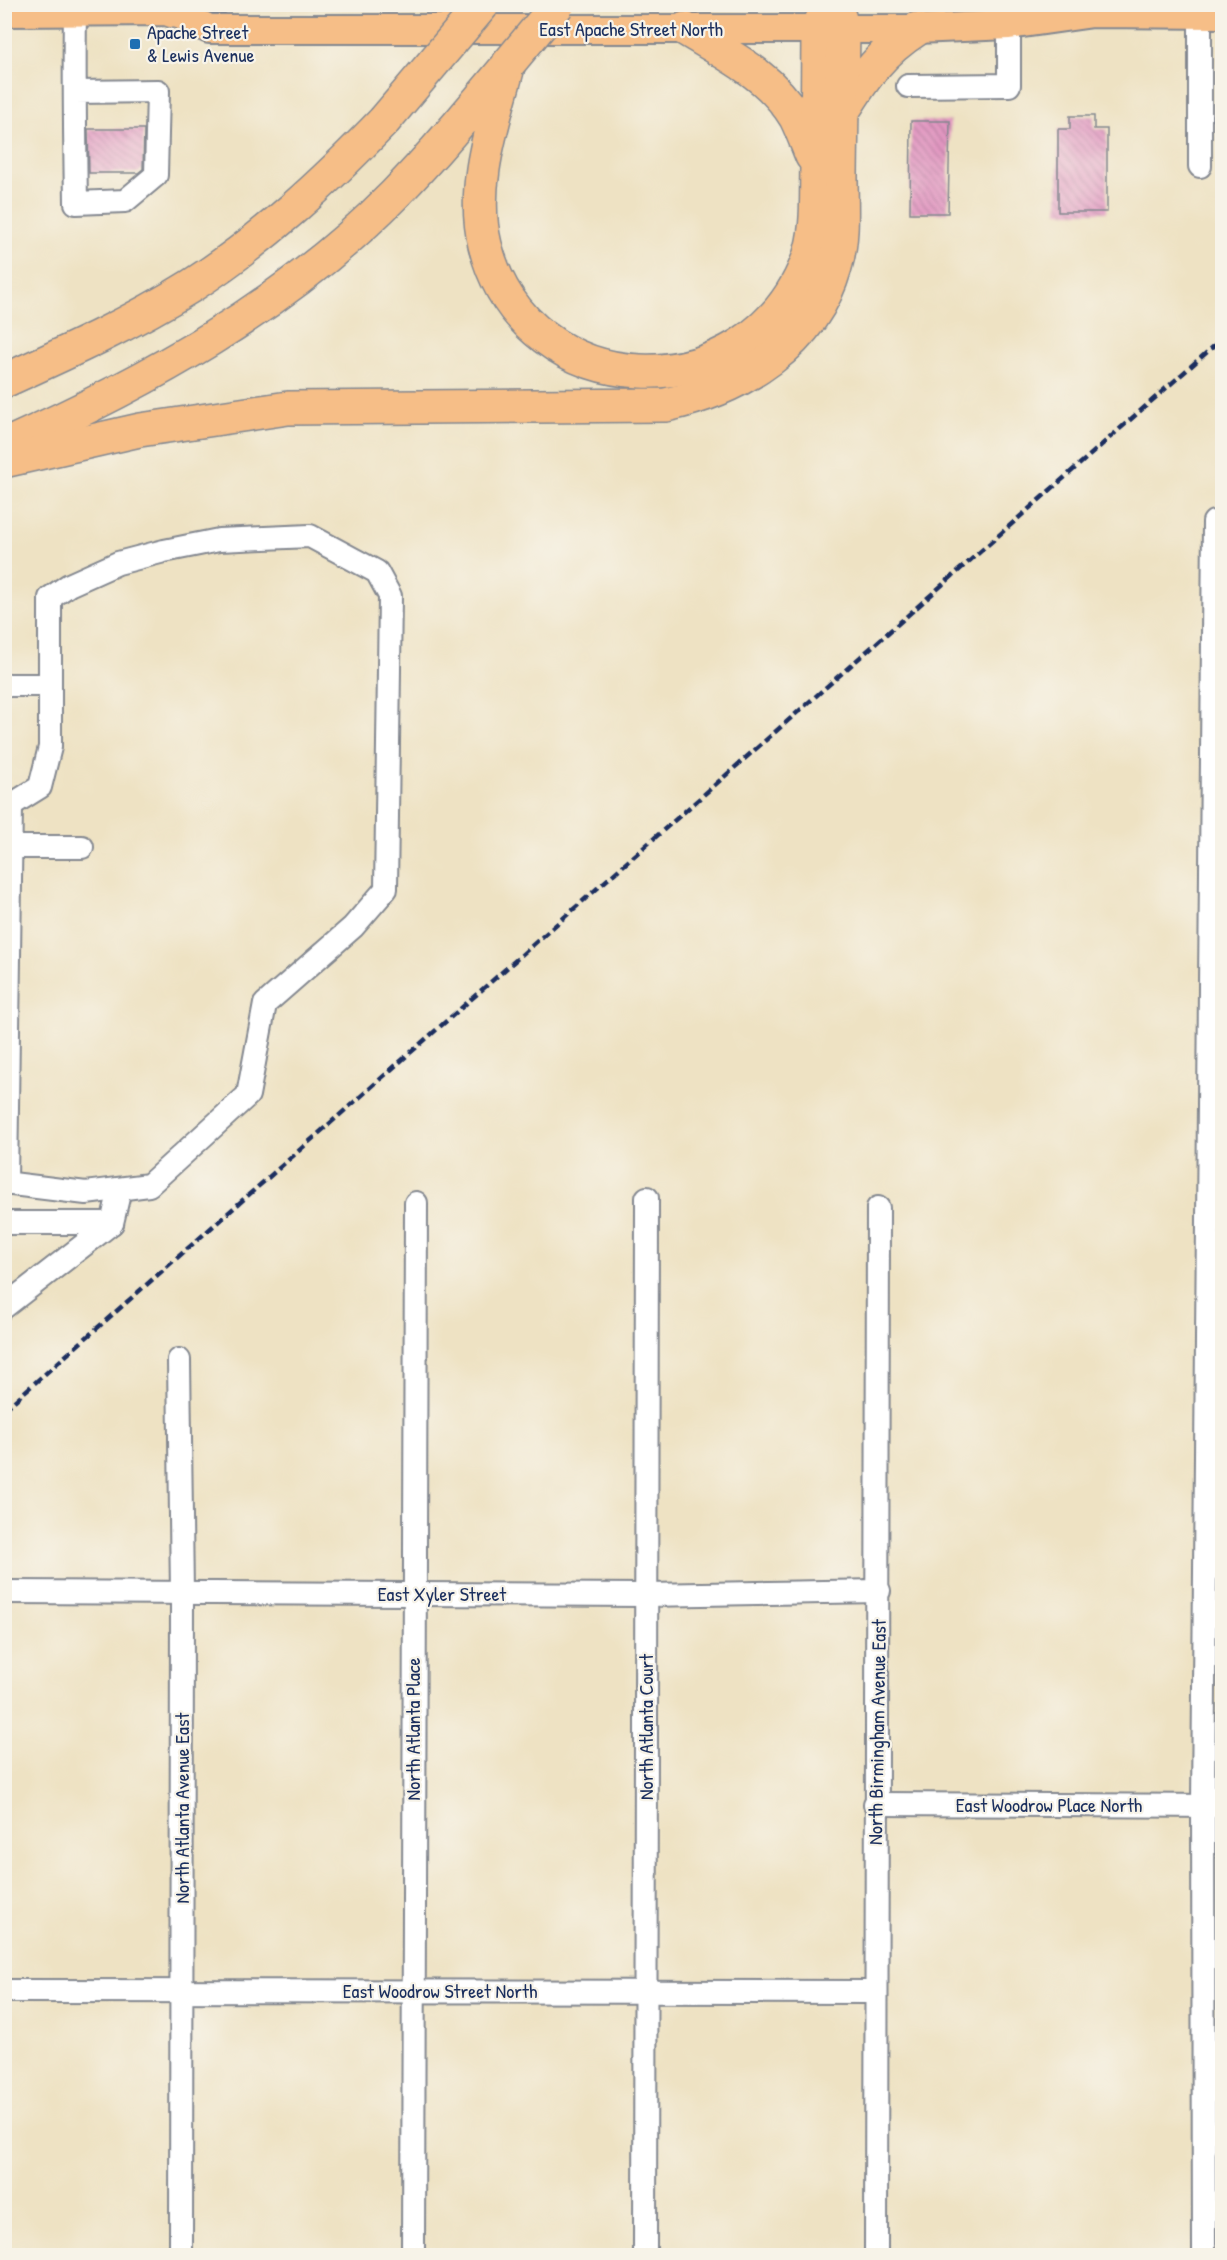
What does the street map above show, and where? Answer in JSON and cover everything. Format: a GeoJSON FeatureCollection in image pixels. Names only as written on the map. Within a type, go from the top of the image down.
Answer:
{"type":"FeatureCollection","features":[{"type":"Feature","properties":{"kind":"highway"},"geometry":{"type":"LineString","coordinates":[[4,381],[126,323],[191,286],[292,211],[384,121],[483,4]]}},
{"type":"Feature","properties":{"kind":"highway"},"geometry":{"type":"LineString","coordinates":[[4,446],[165,368],[263,305],[357,230],[477,124],[509,63],[558,4]]}},
{"type":"Feature","properties":{"kind":"highway"},"geometry":{"type":"LineString","coordinates":[[477,124],[483,165],[482,223],[488,254],[500,284],[525,317],[557,345],[600,366],[631,372],[674,370],[720,357],[750,339],[777,314],[790,297],[809,258],[817,215],[816,166],[831,17]]}},
{"type":"Feature","properties":{"kind":"highway"},"geometry":{"type":"LineString","coordinates":[[4,461],[140,430],[288,408],[410,405],[638,406],[691,399],[730,386],[763,366],[785,346],[815,309],[830,282],[839,249],[841,230],[842,113],[831,17]]}},
{"type":"Feature","properties":{"kind":"highway"},"geometry":{"type":"LineString","coordinates":[[686,29],[742,63],[770,85],[796,119],[816,166]]}},
{"type":"Feature","properties":{"kind":"highway"},"geometry":{"type":"LineString","coordinates":[[842,113],[867,72],[894,44],[917,29]]}},
{"type":"Feature","properties":{"kind":"main road","name":"East Apache Street North"},"geometry":{"type":"LineString","coordinates":[[1035,4],[1093,13],[1211,14]]}},
{"type":"Feature","properties":{"kind":"main road","name":"East Apache Street North"},"geometry":{"type":"LineString","coordinates":[[4,12],[177,7],[209,28],[686,29],[831,17],[917,29],[1009,25],[1093,13]]}},
{"type":"Feature","properties":{"kind":"street"},"geometry":{"type":"LineString","coordinates":[[75,11],[75,92],[76,203],[125,201],[156,175],[158,91],[75,92]]}},
{"type":"Feature","properties":{"kind":"street"},"geometry":{"type":"LineString","coordinates":[[1200,166],[1211,14]]}},
{"type":"Feature","properties":{"kind":"street"},"geometry":{"type":"LineString","coordinates":[[908,86],[1009,85],[1009,25]]}},
{"type":"Feature","properties":{"kind":"street"},"geometry":{"type":"LineString","coordinates":[[1204,2256],[1213,1805],[1214,522]]}},
{"type":"Feature","properties":{"kind":"street"},"geometry":{"type":"LineString","coordinates":[[310,536],[376,572],[390,596],[386,889],[353,927],[265,1004],[248,1095],[149,1185],[86,1193],[5,1183],[8,805],[39,787],[50,747],[50,598],[69,585],[118,563],[219,540],[310,536]]}},
{"type":"Feature","properties":{"kind":"street"},"geometry":{"type":"LineString","coordinates":[[4,685],[50,685]]}},
{"type":"Feature","properties":{"kind":"street"},"geometry":{"type":"LineString","coordinates":[[8,860],[82,847]]}},
{"type":"Feature","properties":{"kind":"street"},"geometry":{"type":"LineString","coordinates":[[4,1307],[112,1223],[120,1189]]}},
{"type":"Feature","properties":{"kind":"street","name":"North Atlanta Court"},"geometry":{"type":"LineString","coordinates":[[645,2256],[647,1198]]}},
{"type":"Feature","properties":{"kind":"street","name":"North Atlanta Place"},"geometry":{"type":"LineString","coordinates":[[413,2256],[416,1203]]}},
{"type":"Feature","properties":{"kind":"street","name":"North Birmingham Avenue East"},"geometry":{"type":"LineString","coordinates":[[876,2256],[875,1804],[879,1591],[878,1208]]}},
{"type":"Feature","properties":{"kind":"street"},"geometry":{"type":"LineString","coordinates":[[4,1223],[112,1223]]}},
{"type":"Feature","properties":{"kind":"street","name":"North Atlanta Avenue East"},"geometry":{"type":"LineString","coordinates":[[179,1360],[182,1593],[181,2256]]}},
{"type":"Feature","properties":{"kind":"street","name":"East Xyler Street"},"geometry":{"type":"LineString","coordinates":[[4,1592],[647,1595],[879,1591]]}},
{"type":"Feature","properties":{"kind":"street","name":"East Woodrow Place North"},"geometry":{"type":"LineString","coordinates":[[875,1804],[1213,1805]]}},
{"type":"Feature","properties":{"kind":"street","name":"East Woodrow Street North"},"geometry":{"type":"LineString","coordinates":[[4,1991],[875,1992]]}},
{"type":"Feature","properties":{"kind":"building"},"geometry":{"type":"Polygon","coordinates":[[[1070,116],[1094,116],[1094,129],[1107,129],[1107,212],[1058,212],[1058,129],[1070,129],[1070,116]]]}},
{"type":"Feature","properties":{"kind":"building"},"geometry":{"type":"Polygon","coordinates":[[[911,121],[950,121],[948,213],[910,213],[911,121]]]}},
{"type":"Feature","properties":{"kind":"building"},"geometry":{"type":"Polygon","coordinates":[[[88,129],[144,129],[143,169],[138,173],[89,173],[88,129]]]}},
{"type":"Feature","properties":{"kind":"railway"},"geometry":{"type":"LineString","coordinates":[[4,1410],[1222,339]]}},
{"type":"Feature","properties":{"kind":"place","name":"Apache Street & Lewis Avenue"},"geometry":{"type":"Point","coordinates":[135,44]}}]}
